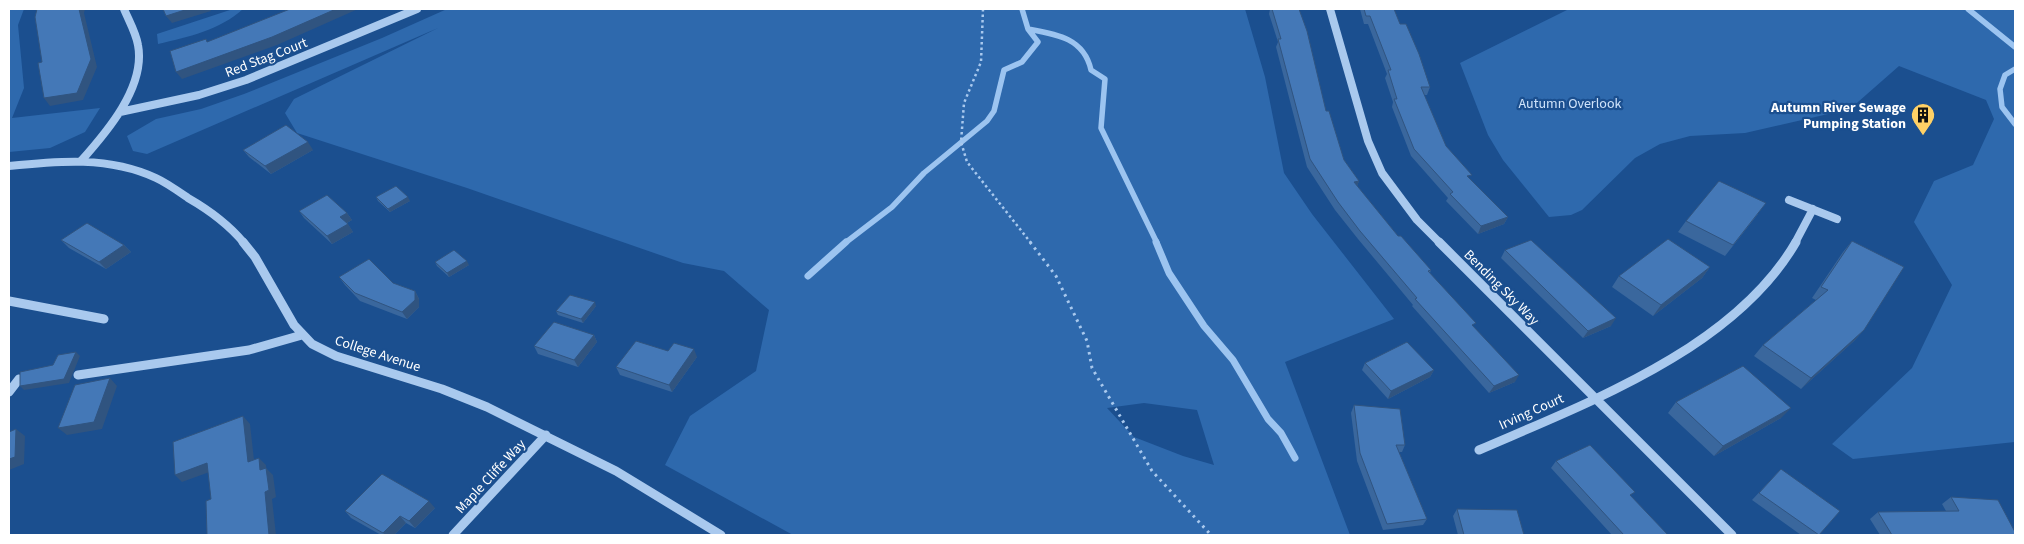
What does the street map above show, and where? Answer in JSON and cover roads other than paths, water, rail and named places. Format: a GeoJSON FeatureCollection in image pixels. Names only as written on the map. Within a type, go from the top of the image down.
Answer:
{"type":"FeatureCollection","features":[{"type":"Feature","properties":{"kind":"street"},"geometry":{"type":"LineString","coordinates":[[81,162],[105,134],[120,112],[131,88],[137,68],[139,47],[124,9]]}},
{"type":"Feature","properties":{"kind":"street","name":"Red Stag Court"},"geometry":{"type":"LineString","coordinates":[[120,112],[199,95],[246,80],[417,9]]}},
{"type":"Feature","properties":{"kind":"street","name":"Bending Sky Way"},"geometry":{"type":"LineString","coordinates":[[1330,9],[1368,141],[1382,173],[1423,226],[1732,535]]}},
{"type":"Feature","properties":{"kind":"street","name":"College Avenue"},"geometry":{"type":"LineString","coordinates":[[9,166],[64,160],[130,168],[156,178],[204,207],[235,232],[256,257],[294,325],[312,344],[336,356],[442,389],[546,435],[616,471],[721,535]]}},
{"type":"Feature","properties":{"kind":"street"},"geometry":{"type":"LineString","coordinates":[[1789,200],[1837,219]]}},
{"type":"Feature","properties":{"kind":"street","name":"Irving Court"},"geometry":{"type":"LineString","coordinates":[[1479,450],[1595,398],[1676,356],[1737,312],[1772,277],[1798,242],[1813,209]]}},
{"type":"Feature","properties":{"kind":"street"},"geometry":{"type":"LineString","coordinates":[[9,301],[104,318]]}},
{"type":"Feature","properties":{"kind":"street"},"geometry":{"type":"LineString","coordinates":[[78,375],[249,350],[302,335]]}},
{"type":"Feature","properties":{"kind":"street"},"geometry":{"type":"LineString","coordinates":[[9,380],[20,379],[9,392]]}},
{"type":"Feature","properties":{"kind":"street","name":"Maple Cliffe Way"},"geometry":{"type":"LineString","coordinates":[[453,535],[546,435]]}},
{"type":"Feature","properties":{"kind":"waterway"},"geometry":{"type":"LineString","coordinates":[[1022,9],[1028,29]]}},
{"type":"Feature","properties":{"kind":"waterway"},"geometry":{"type":"LineString","coordinates":[[1968,9],[2015,47]]}},
{"type":"Feature","properties":{"kind":"waterway"},"geometry":{"type":"LineString","coordinates":[[845,243],[892,207],[924,173],[987,121],[994,111],[1004,70],[1022,62],[1038,42],[1028,29]]}},
{"type":"Feature","properties":{"kind":"waterway"},"geometry":{"type":"LineString","coordinates":[[1028,29],[1049,33],[1075,44],[1087,59],[1091,70],[1105,79],[1101,128],[1157,243]]}},
{"type":"Feature","properties":{"kind":"waterway"},"geometry":{"type":"LineString","coordinates":[[2015,69],[2005,75],[2000,89],[2002,107],[2015,124]]}},
{"type":"Feature","properties":{"kind":"waterway"},"geometry":{"type":"LineString","coordinates":[[808,276],[846,242]]}},
{"type":"Feature","properties":{"kind":"waterway"},"geometry":{"type":"LineString","coordinates":[[1156,242],[1169,273],[1204,326],[1233,360],[1268,419],[1281,433],[1295,458]]}},
{"type":"Feature","properties":{"kind":"place","name":"Autumn River Sewage Pumping Station"},"geometry":{"type":"Point","coordinates":[1923,136]}},
{"type":"Feature","properties":{"kind":"park label","name":"Autumn Overlook"},"geometry":{"type":"Point","coordinates":[1570,103]}}]}
